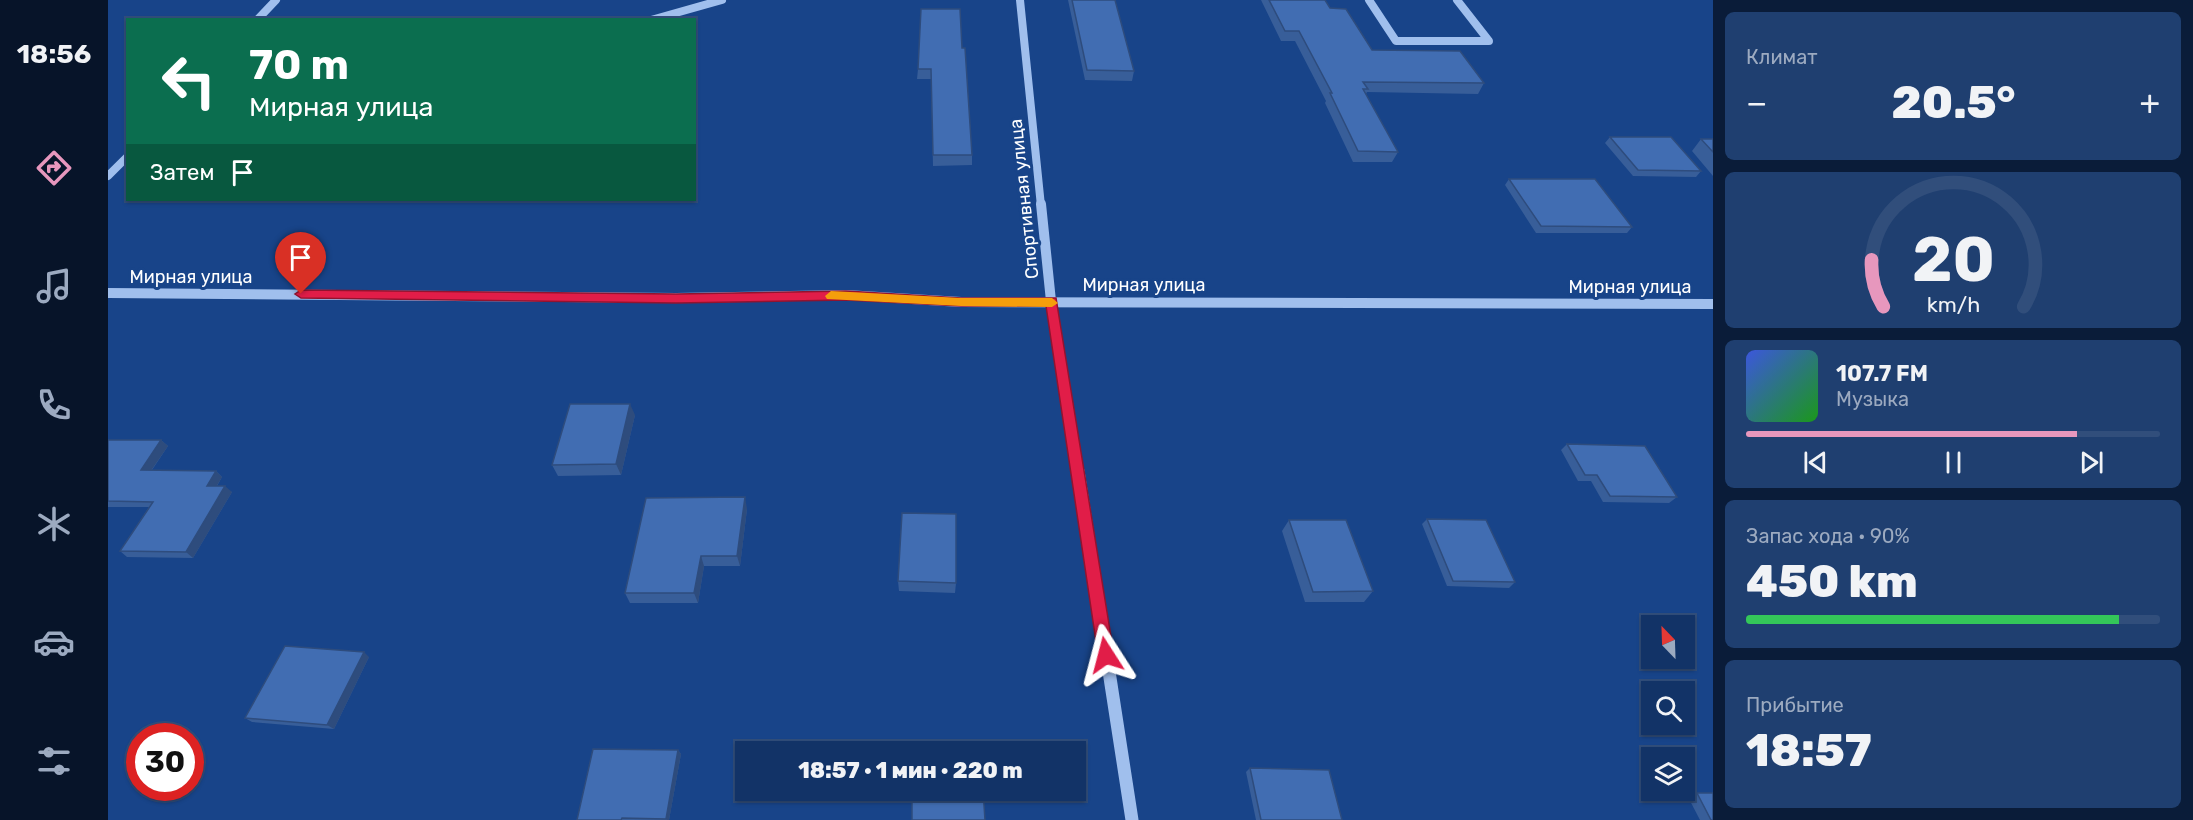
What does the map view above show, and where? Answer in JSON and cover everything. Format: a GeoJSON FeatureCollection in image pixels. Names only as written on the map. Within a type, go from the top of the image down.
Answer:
{"type":"FeatureCollection","features":[{"type":"Feature","properties":{"kind":"street"},"geometry":{"type":"LineString","coordinates":[[259,18],[276,0]]}},
{"type":"Feature","properties":{"kind":"street"},"geometry":{"type":"LineString","coordinates":[[658,18],[722,0]]}},
{"type":"Feature","properties":{"kind":"street","name":"Спортивная улица"},"geometry":{"type":"LineString","coordinates":[[1020,0],[1052,302],[1132,820]]}},
{"type":"Feature","properties":{"kind":"street"},"geometry":{"type":"LineString","coordinates":[[1369,0],[1396,40],[1489,41],[1457,0]]}},
{"type":"Feature","properties":{"kind":"street"},"geometry":{"type":"LineString","coordinates":[[108,176],[126,158]]}},
{"type":"Feature","properties":{"kind":"street","name":"Мирная улица"},"geometry":{"type":"LineString","coordinates":[[108,293],[676,298],[846,295],[961,302],[1713,304]]}},
{"type":"Feature","properties":{"kind":"building"},"geometry":{"type":"Polygon","coordinates":[[[1072,0],[1115,0],[1134,71],[1087,70],[1072,0]]]}},
{"type":"Feature","properties":{"kind":"building"},"geometry":{"type":"Polygon","coordinates":[[[1269,0],[1325,0],[1330,8],[1346,9],[1372,50],[1460,51],[1484,83],[1363,82],[1368,89],[1363,89],[1398,152],[1358,151],[1330,93],[1332,93],[1299,31],[1285,31],[1269,0]]]}},
{"type":"Feature","properties":{"kind":"building"},"geometry":{"type":"Polygon","coordinates":[[[921,9],[960,9],[972,155],[933,155],[931,69],[918,69],[921,9]]]}},
{"type":"Feature","properties":{"kind":"building"},"geometry":{"type":"Polygon","coordinates":[[[1610,137],[1671,137],[1701,171],[1638,170],[1610,137]]]}},
{"type":"Feature","properties":{"kind":"building"},"geometry":{"type":"Polygon","coordinates":[[[1701,139],[1713,139],[1713,152],[1701,139]]]}},
{"type":"Feature","properties":{"kind":"building"},"geometry":{"type":"Polygon","coordinates":[[[1509,179],[1595,179],[1632,227],[1541,226],[1509,179]]]}},
{"type":"Feature","properties":{"kind":"building"},"geometry":{"type":"Polygon","coordinates":[[[570,404],[630,404],[616,464],[552,465],[570,404]]]}},
{"type":"Feature","properties":{"kind":"building"},"geometry":{"type":"Polygon","coordinates":[[[108,440],[161,440],[141,470],[216,471],[207,486],[225,486],[186,552],[120,551],[153,502],[108,501],[108,440]]]}},
{"type":"Feature","properties":{"kind":"building"},"geometry":{"type":"Polygon","coordinates":[[[1567,444],[1645,446],[1677,497],[1610,496],[1597,475],[1585,475],[1567,444]]]}},
{"type":"Feature","properties":{"kind":"building"},"geometry":{"type":"Polygon","coordinates":[[[745,497],[737,556],[701,556],[694,593],[625,593],[646,498],[745,497]]]}},
{"type":"Feature","properties":{"kind":"building"},"geometry":{"type":"Polygon","coordinates":[[[902,513],[956,514],[956,583],[898,581],[902,513]]]}},
{"type":"Feature","properties":{"kind":"building"},"geometry":{"type":"Polygon","coordinates":[[[1427,519],[1486,520],[1515,582],[1453,581],[1427,519]]]}},
{"type":"Feature","properties":{"kind":"building"},"geometry":{"type":"Polygon","coordinates":[[[1289,520],[1346,520],[1373,591],[1313,592],[1289,520]]]}},
{"type":"Feature","properties":{"kind":"building"},"geometry":{"type":"Polygon","coordinates":[[[285,646],[364,652],[327,725],[245,718],[285,646]]]}},
{"type":"Feature","properties":{"kind":"building"},"geometry":{"type":"Polygon","coordinates":[[[593,749],[678,750],[666,819],[577,820],[593,749]]]}},
{"type":"Feature","properties":{"kind":"building"},"geometry":{"type":"Polygon","coordinates":[[[1250,768],[1329,770],[1342,820],[1261,820],[1250,768]]]}},
{"type":"Feature","properties":{"kind":"building"},"geometry":{"type":"Polygon","coordinates":[[[1697,793],[1713,793],[1713,820],[1711,820],[1697,793]]]}},
{"type":"Feature","properties":{"kind":"building"},"geometry":{"type":"Polygon","coordinates":[[[912,801],[984,801],[985,820],[912,820],[912,801]]]}},
{"type":"Feature","properties":{"kind":"slow traffic"},"geometry":{"type":"LineString","coordinates":[[831,296],[961,302],[1052,303]]}},
{"type":"Feature","properties":{"kind":"route"},"geometry":{"type":"LineString","coordinates":[[301,294],[676,298],[846,295],[961,302],[1052,302],[1106,655]]}}]}
